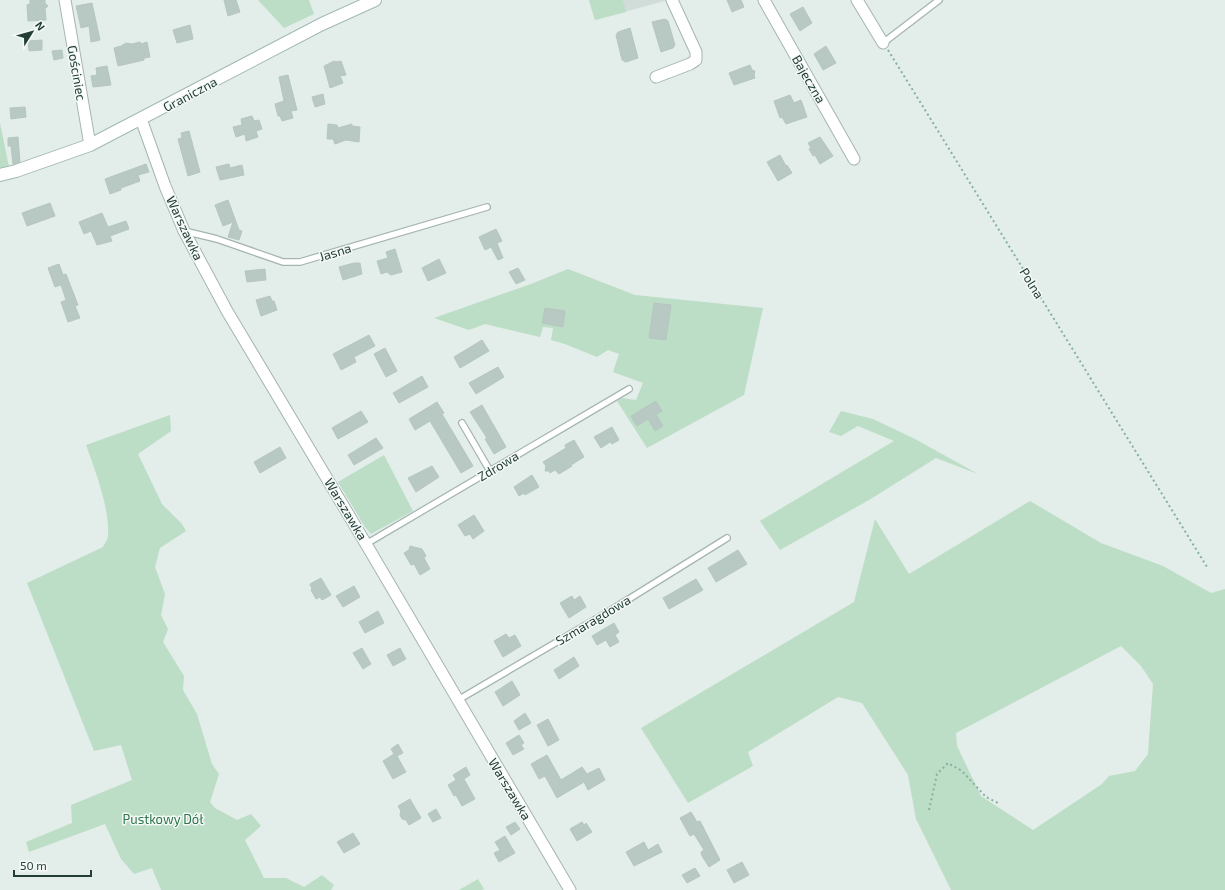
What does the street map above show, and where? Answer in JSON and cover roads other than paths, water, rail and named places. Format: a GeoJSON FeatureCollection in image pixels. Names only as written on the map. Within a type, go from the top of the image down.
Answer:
{"type":"FeatureCollection","features":[{"type":"Feature","properties":{"kind":"street","name":"Gościniec"},"geometry":{"type":"LineString","coordinates":[[65,0],[90,145]]}},
{"type":"Feature","properties":{"kind":"street","name":"Graniczna"},"geometry":{"type":"LineString","coordinates":[[0,175],[16,171],[90,145],[322,24],[375,0]]}},
{"type":"Feature","properties":{"kind":"street"},"geometry":{"type":"LineString","coordinates":[[656,77],[690,64],[696,60],[696,52],[672,0]]}},
{"type":"Feature","properties":{"kind":"street","name":"Bajeczna"},"geometry":{"type":"LineString","coordinates":[[764,0],[854,159]]}},
{"type":"Feature","properties":{"kind":"street"},"geometry":{"type":"LineString","coordinates":[[857,0],[883,42]]}},
{"type":"Feature","properties":{"kind":"street","name":"Warszawka"},"geometry":{"type":"LineString","coordinates":[[141,119],[184,231],[227,311],[570,890]]}},
{"type":"Feature","properties":{"kind":"lane"},"geometry":{"type":"LineString","coordinates":[[883,42],[939,0]]}},
{"type":"Feature","properties":{"kind":"lane","name":"Jasna"},"geometry":{"type":"LineString","coordinates":[[184,231],[217,239],[283,262],[300,262],[487,207]]}},
{"type":"Feature","properties":{"kind":"lane","name":"Zdrowa"},"geometry":{"type":"LineString","coordinates":[[366,544],[629,388]]}},
{"type":"Feature","properties":{"kind":"lane"},"geometry":{"type":"LineString","coordinates":[[462,423],[490,471]]}},
{"type":"Feature","properties":{"kind":"lane","name":"Szmaragdowa"},"geometry":{"type":"LineString","coordinates":[[458,700],[608,612],[727,538]]}},
{"type":"Feature","properties":{"kind":"park label","name":"Pustkowy Dół"},"geometry":{"type":"Point","coordinates":[163,819]}}]}
